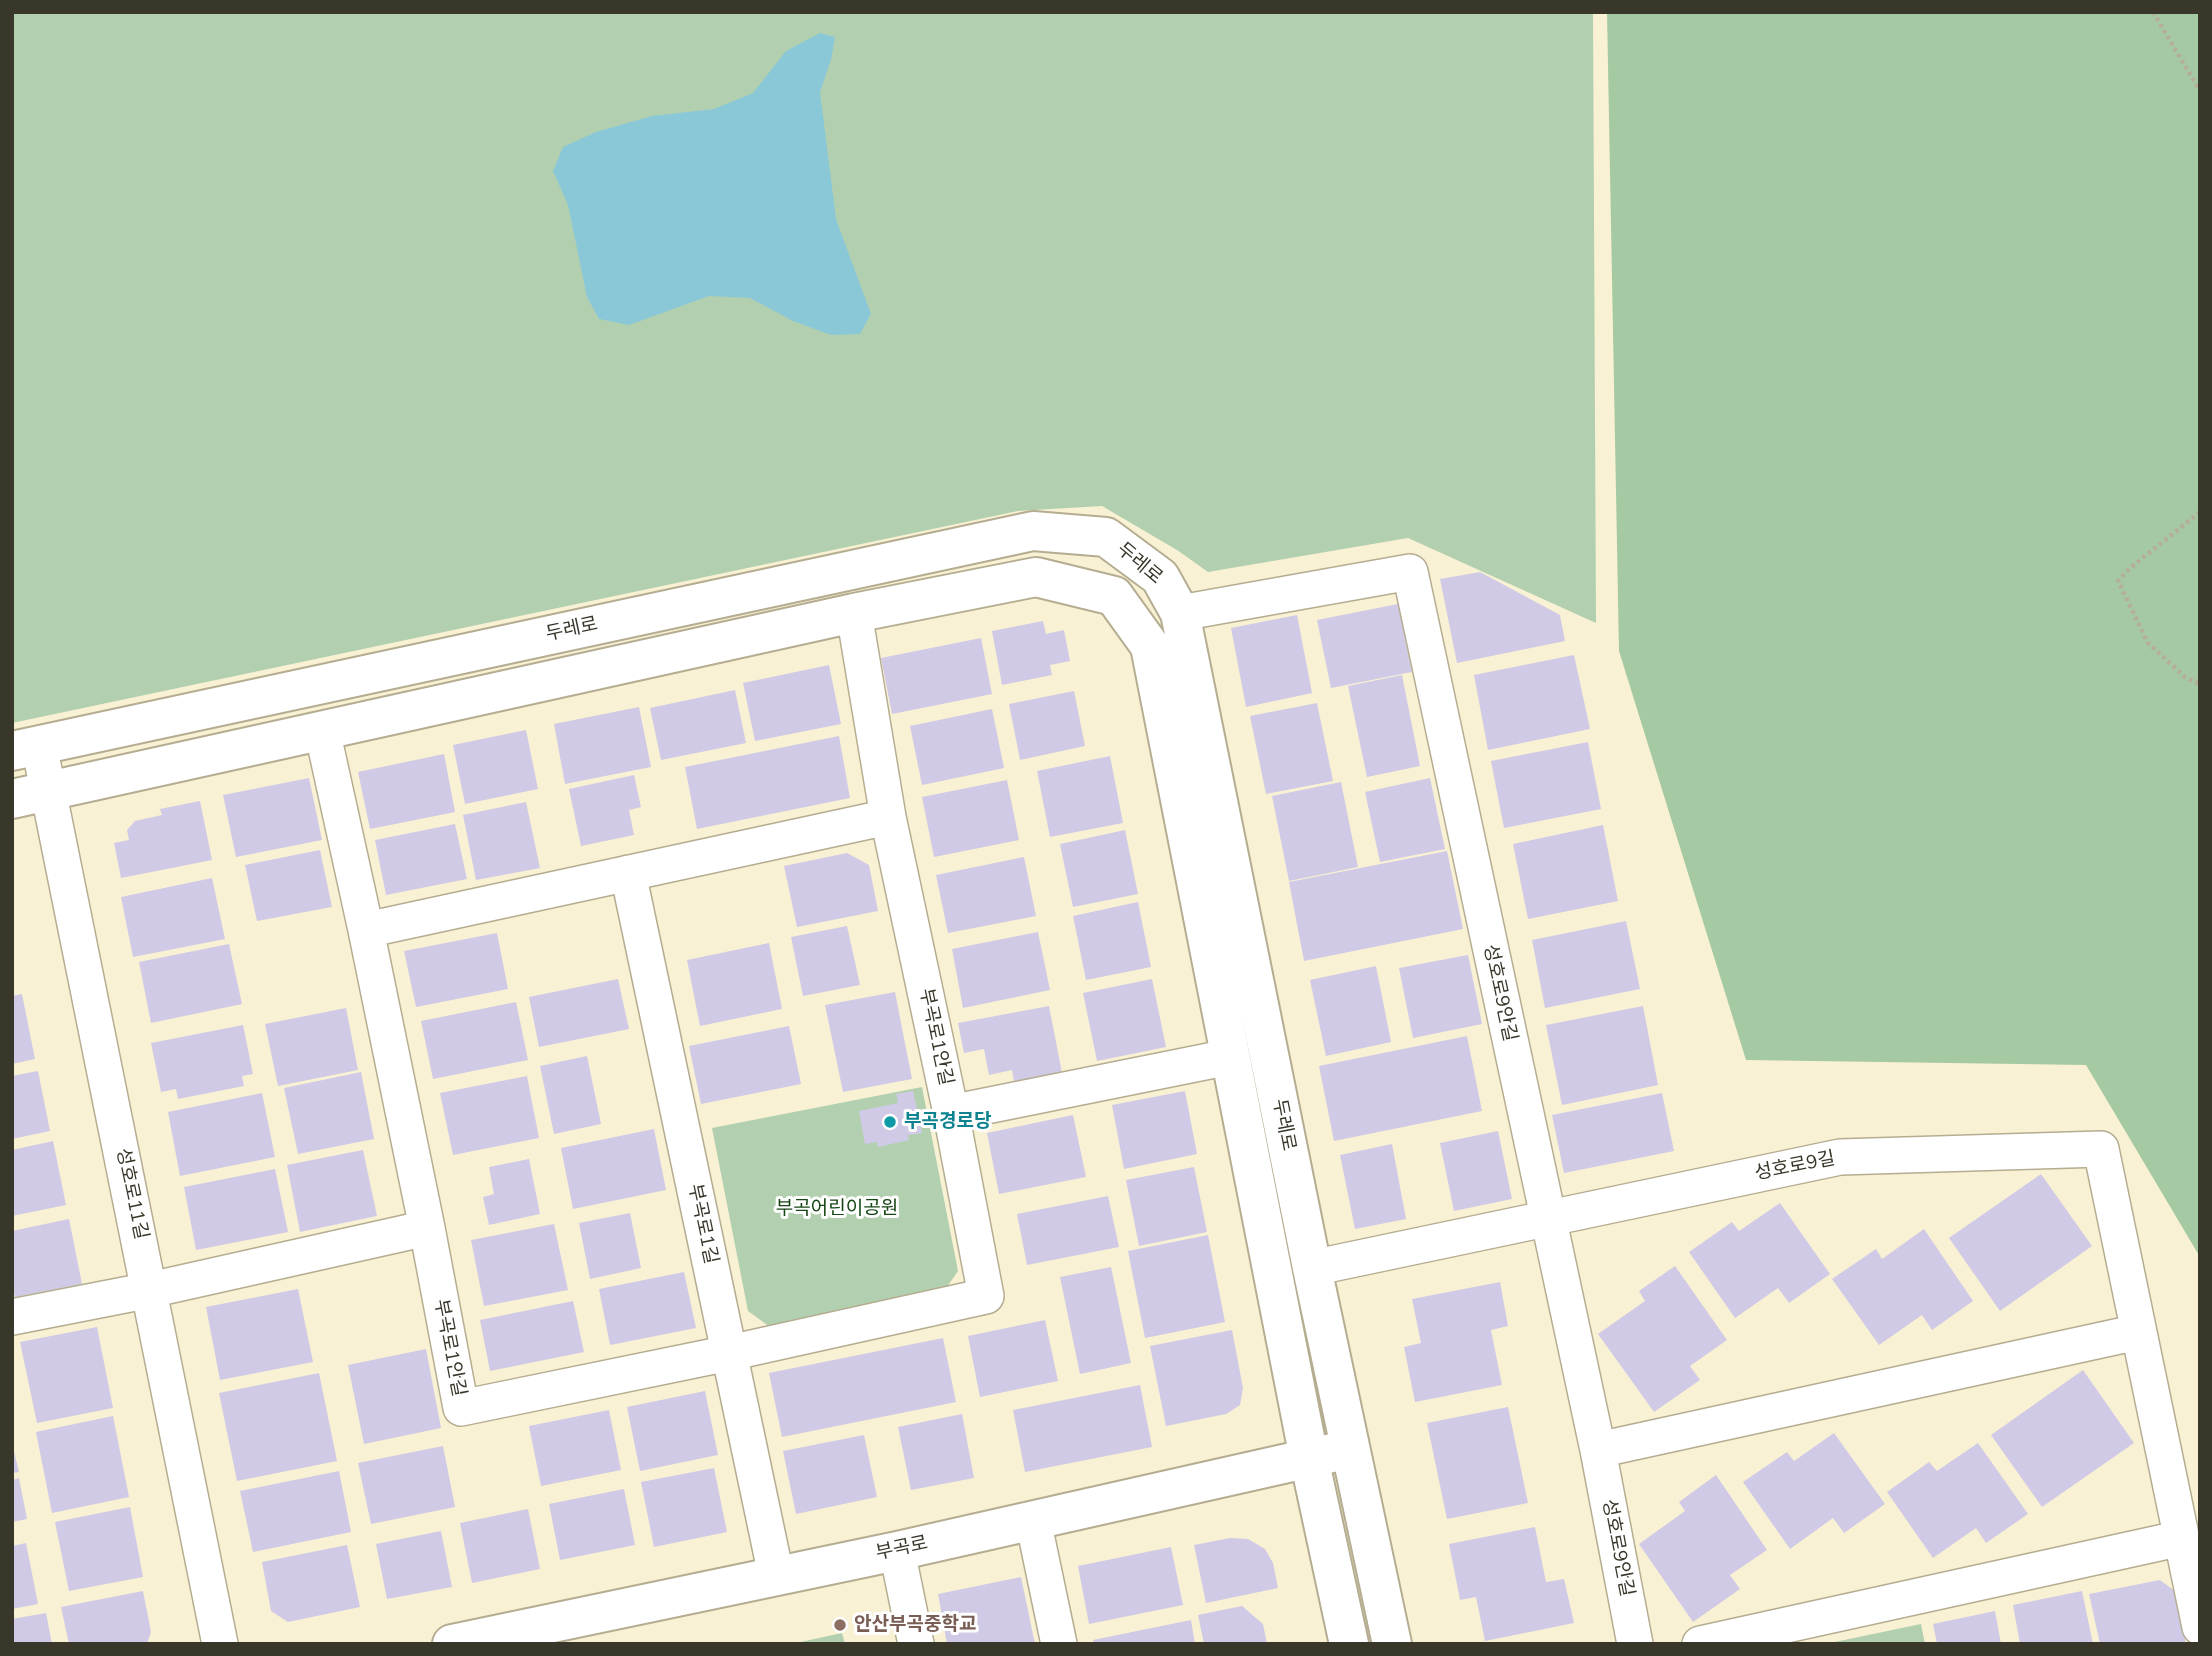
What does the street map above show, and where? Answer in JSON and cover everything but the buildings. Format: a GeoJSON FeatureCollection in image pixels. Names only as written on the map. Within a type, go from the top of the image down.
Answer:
{"type":"FeatureCollection","features":[{"type":"Feature","properties":{"kind":"street","name":"두레로"},"geometry":{"type":"LineString","coordinates":[[26,748],[1033,531],[1106,537],[1160,577],[1180,613],[1312,1268],[1392,1644]]}},
{"type":"Feature","properties":{"kind":"street","name":"성호로9안길"},"geometry":{"type":"LineString","coordinates":[[1180,613],[1410,572],[1598,1450],[1635,1644]]}},
{"type":"Feature","properties":{"kind":"street","name":"두레로"},"geometry":{"type":"LineString","coordinates":[[30,795],[854,613],[1036,578],[1114,596],[1150,646],[1229,1057],[1349,1644]]}},
{"type":"Feature","properties":{"kind":"street","name":"부곡로1안길"},"geometry":{"type":"LineString","coordinates":[[322,730],[366,930],[461,1408],[729,1353],[986,1296],[951,1113],[888,817],[854,613]]}},
{"type":"Feature","properties":{"kind":"street","name":"성호로11길"},"geometry":{"type":"LineString","coordinates":[[26,748],[30,795],[150,1290],[220,1644]]}},
{"type":"Feature","properties":{"kind":"street"},"geometry":{"type":"LineString","coordinates":[[366,930],[888,817]]}},
{"type":"Feature","properties":{"kind":"street","name":"부곡로1길"},"geometry":{"type":"LineString","coordinates":[[628,873],[776,1575]]}},
{"type":"Feature","properties":{"kind":"street"},"geometry":{"type":"LineString","coordinates":[[951,1113],[1229,1057]]}},
{"type":"Feature","properties":{"kind":"street","name":"성호로9길"},"geometry":{"type":"LineString","coordinates":[[1312,1268],[1840,1157],[2101,1149],[2200,1627]]}},
{"type":"Feature","properties":{"kind":"street"},"geometry":{"type":"LineString","coordinates":[[12,1317],[150,1290],[427,1228]]}},
{"type":"Feature","properties":{"kind":"street"},"geometry":{"type":"LineString","coordinates":[[1598,1450],[2138,1332]]}},
{"type":"Feature","properties":{"kind":"street","name":"부곡로"},"geometry":{"type":"LineString","coordinates":[[452,1644],[897,1551],[1351,1449]]}},
{"type":"Feature","properties":{"kind":"street"},"geometry":{"type":"LineString","coordinates":[[1033,1520],[1059,1644]]}},
{"type":"Feature","properties":{"kind":"street"},"geometry":{"type":"LineString","coordinates":[[1700,1644],[2182,1538]]}},
{"type":"Feature","properties":{"kind":"street"},"geometry":{"type":"LineString","coordinates":[[897,1551],[916,1644]]}},
{"type":"Feature","properties":{"kind":"path"},"geometry":{"type":"LineString","coordinates":[[2153,12],[2200,91]]}},
{"type":"Feature","properties":{"kind":"path"},"geometry":{"type":"LineString","coordinates":[[2200,513],[2129,569],[2118,581],[2148,643],[2185,677],[2200,684]]}},
{"type":"Feature","properties":{"kind":"green space"},"geometry":{"type":"Polygon","coordinates":[[[12,12],[1593,12],[1596,623],[1408,538],[1208,572],[1177,550],[1102,506],[1018,511],[12,723],[12,12]]]}},
{"type":"Feature","properties":{"kind":"green space"},"geometry":{"type":"Polygon","coordinates":[[[1607,12],[2200,12],[2200,1257],[2086,1065],[1746,1060],[1619,651],[1607,12]]]}},
{"type":"Feature","properties":{"kind":"green space","name":"부곡어린이공원"},"geometry":{"type":"Polygon","coordinates":[[[922,1087],[958,1271],[942,1294],[770,1327],[748,1311],[712,1128],[922,1087]]]}},
{"type":"Feature","properties":{"kind":"green space"},"geometry":{"type":"Polygon","coordinates":[[[1921,1624],[1925,1644],[1825,1644],[1921,1624]]]}},
{"type":"Feature","properties":{"kind":"green space"},"geometry":{"type":"Polygon","coordinates":[[[842,1633],[845,1644],[791,1644],[842,1633]]]}},
{"type":"Feature","properties":{"kind":"water"},"geometry":{"type":"Polygon","coordinates":[[[820,33],[835,37],[831,60],[820,92],[836,219],[871,314],[860,334],[831,335],[793,321],[750,298],[709,296],[629,325],[599,319],[587,297],[568,205],[553,171],[563,147],[596,132],[652,116],[714,109],[753,93],[786,51],[820,33]]]}},
{"type":"Feature","properties":{"kind":"place","name":"부곡경로당"},"geometry":{"type":"Point","coordinates":[890,1122]}},
{"type":"Feature","properties":{"kind":"place","name":"안산부곡중학교"},"geometry":{"type":"Point","coordinates":[840,1625]}}]}
